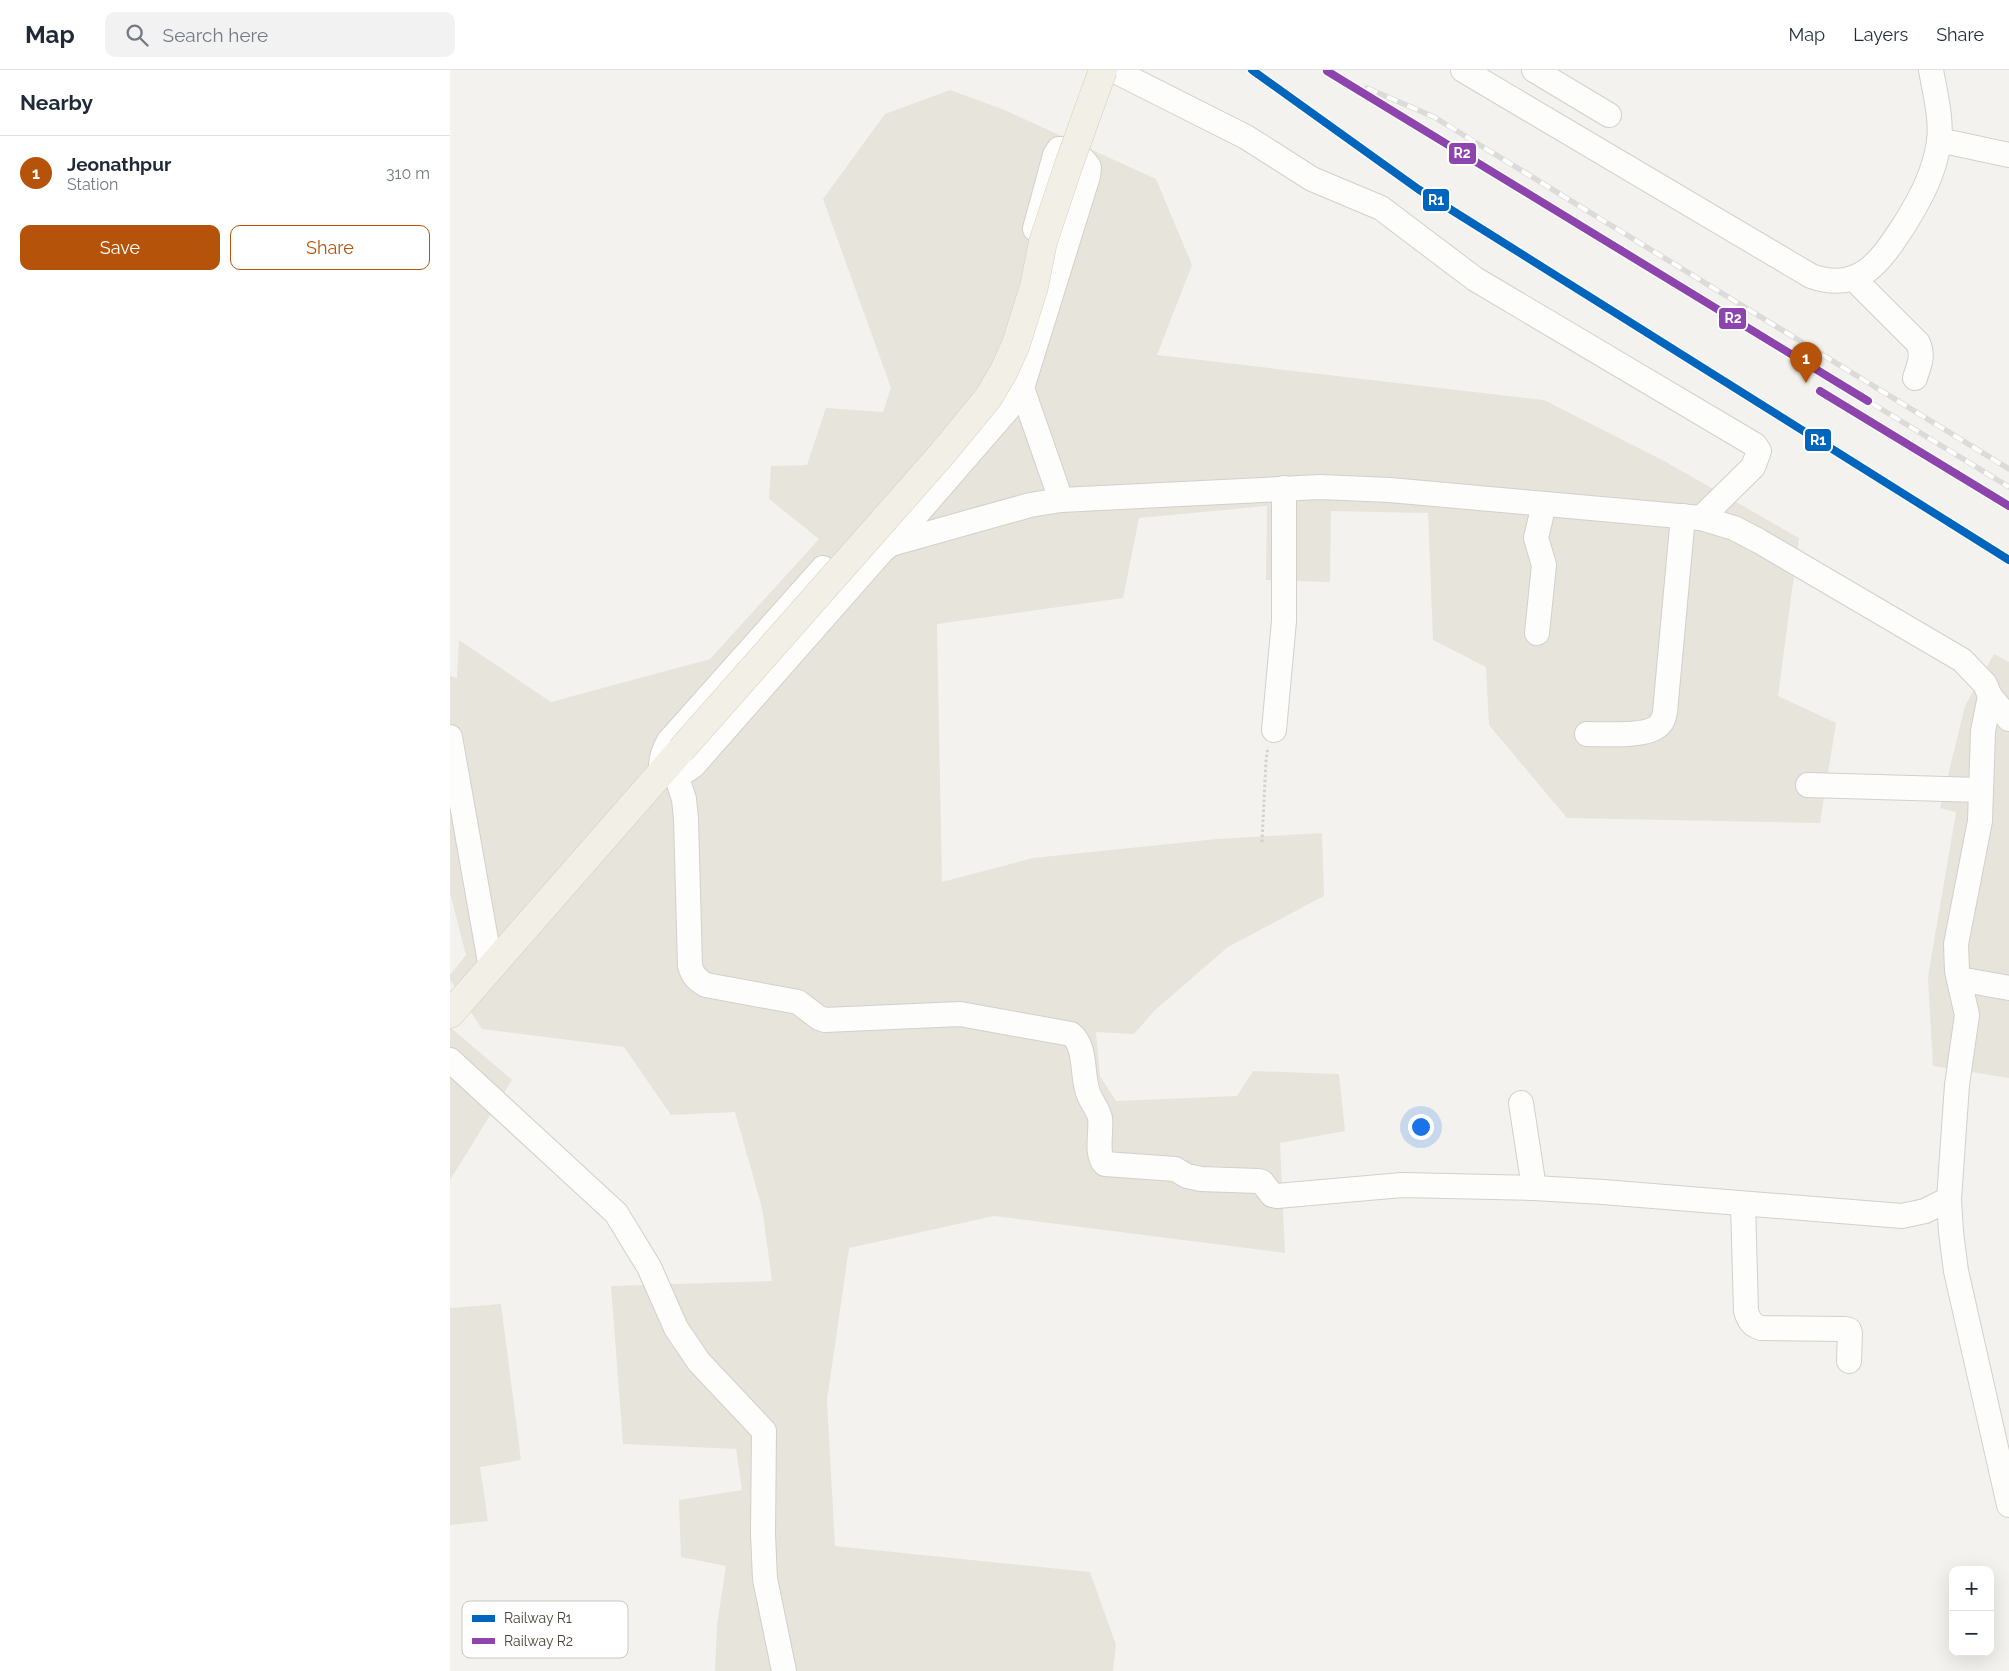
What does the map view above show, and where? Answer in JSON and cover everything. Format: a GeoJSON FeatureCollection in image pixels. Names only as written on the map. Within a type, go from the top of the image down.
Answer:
{"type":"FeatureCollection","features":[{"type":"Feature","properties":{"kind":"main road"},"geometry":{"type":"LineString","coordinates":[[450,1014],[673,766],[988,398],[1016,344],[1034,287],[1043,242],[1103,70]]}},
{"type":"Feature","properties":{"kind":"street"},"geometry":{"type":"LineString","coordinates":[[1113,70],[1246,137],[1312,179],[1381,208],[1468,274],[1755,445],[1759,452],[1753,467],[1692,517],[1663,720],[1652,730],[1642,732],[1587,734]]}},
{"type":"Feature","properties":{"kind":"street"},"geometry":{"type":"LineString","coordinates":[[1463,70],[1811,276],[1824,281],[1836,282],[1853,278],[1872,268],[1885,255],[1925,191],[1933,170],[1939,140],[1938,110],[1931,70]]}},
{"type":"Feature","properties":{"kind":"street"},"geometry":{"type":"LineString","coordinates":[[1534,70],[1609,115]]}},
{"type":"Feature","properties":{"kind":"street"},"geometry":{"type":"LineString","coordinates":[[1939,140],[2009,155]]}},
{"type":"Feature","properties":{"kind":"street"},"geometry":{"type":"LineString","coordinates":[[1066,149],[1083,159],[1089,167],[1088,176],[1022,388],[1014,402],[693,766],[685,772],[673,766],[660,763],[664,749],[669,741],[842,548],[983,384],[994,365],[1011,325],[1055,155],[1059,150],[1066,149]]}},
{"type":"Feature","properties":{"kind":"street"},"geometry":{"type":"LineString","coordinates":[[1853,278],[1918,343],[1922,351],[1915,378]]}},
{"type":"Feature","properties":{"kind":"street"},"geometry":{"type":"LineString","coordinates":[[1022,388],[1061,500]]}},
{"type":"Feature","properties":{"kind":"street"},"geometry":{"type":"LineString","coordinates":[[890,544],[1030,505],[1061,500],[1284,488],[1342,487],[1381,489],[1692,517],[1734,528],[1759,541],[1962,660],[1985,684],[1990,696],[2009,719]]}},
{"type":"Feature","properties":{"kind":"street"},"geometry":{"type":"LineString","coordinates":[[1274,730],[1284,621],[1284,488]]}},
{"type":"Feature","properties":{"kind":"street"},"geometry":{"type":"LineString","coordinates":[[1537,633],[1544,565],[1536,538],[1544,504]]}},
{"type":"Feature","properties":{"kind":"street"},"geometry":{"type":"LineString","coordinates":[[1990,696],[1983,731],[1980,821],[1956,944],[1959,979],[1967,1016],[1957,1086],[1949,1199],[1950,1232],[1956,1271],[2009,1505]]}},
{"type":"Feature","properties":{"kind":"street"},"geometry":{"type":"LineString","coordinates":[[450,737],[491,968]]}},
{"type":"Feature","properties":{"kind":"street"},"geometry":{"type":"LineString","coordinates":[[673,766],[684,799],[690,966],[692,974],[698,980],[706,985],[798,1002],[819,1018],[825,1020],[960,1014],[1071,1034],[1080,1046],[1086,1088],[1090,1100],[1100,1116],[1101,1160],[1109,1165],[1175,1169],[1187,1176],[1201,1179],[1258,1181],[1262,1182],[1268,1193],[1277,1196],[1402,1186],[1534,1188],[1902,1216],[1925,1211],[1949,1199]]}},
{"type":"Feature","properties":{"kind":"street"},"geometry":{"type":"LineString","coordinates":[[1808,785],[1980,790]]}},
{"type":"Feature","properties":{"kind":"street"},"geometry":{"type":"LineString","coordinates":[[1959,979],[2009,988]]}},
{"type":"Feature","properties":{"kind":"street"},"geometry":{"type":"LineString","coordinates":[[450,1060],[616,1213],[649,1267],[676,1328],[699,1362],[764,1431],[763,1534],[766,1579],[784,1671]]}},
{"type":"Feature","properties":{"kind":"street"},"geometry":{"type":"LineString","coordinates":[[1521,1103],[1534,1188]]}},
{"type":"Feature","properties":{"kind":"street"},"geometry":{"type":"LineString","coordinates":[[1743,1204],[1746,1312],[1748,1320],[1761,1328],[1849,1330],[1850,1361]]}},
{"type":"Feature","properties":{"kind":"path"},"geometry":{"type":"LineString","coordinates":[[1262,842],[1266,761],[1274,730]]}},
{"type":"Feature","properties":{"kind":"shaded area"},"geometry":{"type":"Polygon","coordinates":[[[950,90],[1002,109],[1156,179],[1192,265],[1157,355],[1544,400],[1666,462],[1799,538],[1778,696],[1836,723],[1820,823],[1567,818],[1489,725],[1486,667],[1433,640],[1428,513],[1331,511],[1330,582],[1266,580],[1267,506],[1139,518],[1123,598],[937,624],[942,882],[1033,858],[1217,839],[1322,833],[1324,896],[1228,947],[1155,1010],[1134,1034],[1096,1032],[1100,1076],[1116,1101],[1237,1096],[1253,1071],[1339,1074],[1345,1131],[1280,1143],[1285,1253],[994,1216],[849,1248],[827,1400],[835,1546],[1090,1572],[1116,1645],[1113,1671],[715,1671],[717,1625],[726,1566],[681,1557],[679,1500],[742,1490],[736,1449],[623,1444],[611,1286],[772,1281],[762,1208],[735,1112],[671,1115],[624,1047],[482,1029],[450,980],[450,975],[466,955],[450,893],[450,676],[457,678],[459,640],[551,702],[710,659],[819,539],[769,499],[771,466],[807,465],[826,408],[883,412],[891,388],[823,199],[885,114],[950,90]]]}},
{"type":"Feature","properties":{"kind":"shaded area"},"geometry":{"type":"Polygon","coordinates":[[[1994,654],[2009,662],[2009,1078],[1933,1066],[1928,977],[1956,812],[1940,808],[1965,706],[1994,654]]]}},
{"type":"Feature","properties":{"kind":"shaded area"},"geometry":{"type":"Polygon","coordinates":[[[450,1027],[512,1080],[450,1180],[450,1027]]]}},
{"type":"Feature","properties":{"kind":"shaded area"},"geometry":{"type":"Polygon","coordinates":[[[501,1304],[521,1460],[480,1467],[488,1521],[450,1525],[450,1308],[501,1304]]]}},
{"type":"Feature","properties":{"kind":"railway"},"geometry":{"type":"LineString","coordinates":[[1252,70],[1418,189],[2009,560]]}},
{"type":"Feature","properties":{"kind":"railway"},"geometry":{"type":"LineString","coordinates":[[1327,71],[2009,487]]}},
{"type":"Feature","properties":{"kind":"railway"},"geometry":{"type":"LineString","coordinates":[[1367,88],[1434,117],[2009,469]]}},
{"type":"Feature","properties":{"kind":"rail line","name":"R1"},"geometry":{"type":"LineString","coordinates":[[1252,70],[1418,189],[2009,560]]}},
{"type":"Feature","properties":{"kind":"rail line","name":"R2"},"geometry":{"type":"LineString","coordinates":[[1327,71],[1868,401]]}},
{"type":"Feature","properties":{"kind":"rail line","name":"R2"},"geometry":{"type":"LineString","coordinates":[[1820,391],[2009,506]]}},
{"type":"Feature","properties":{"kind":"place","name":"Jeonathpur"},"geometry":{"type":"Point","coordinates":[1806,383]}}]}
